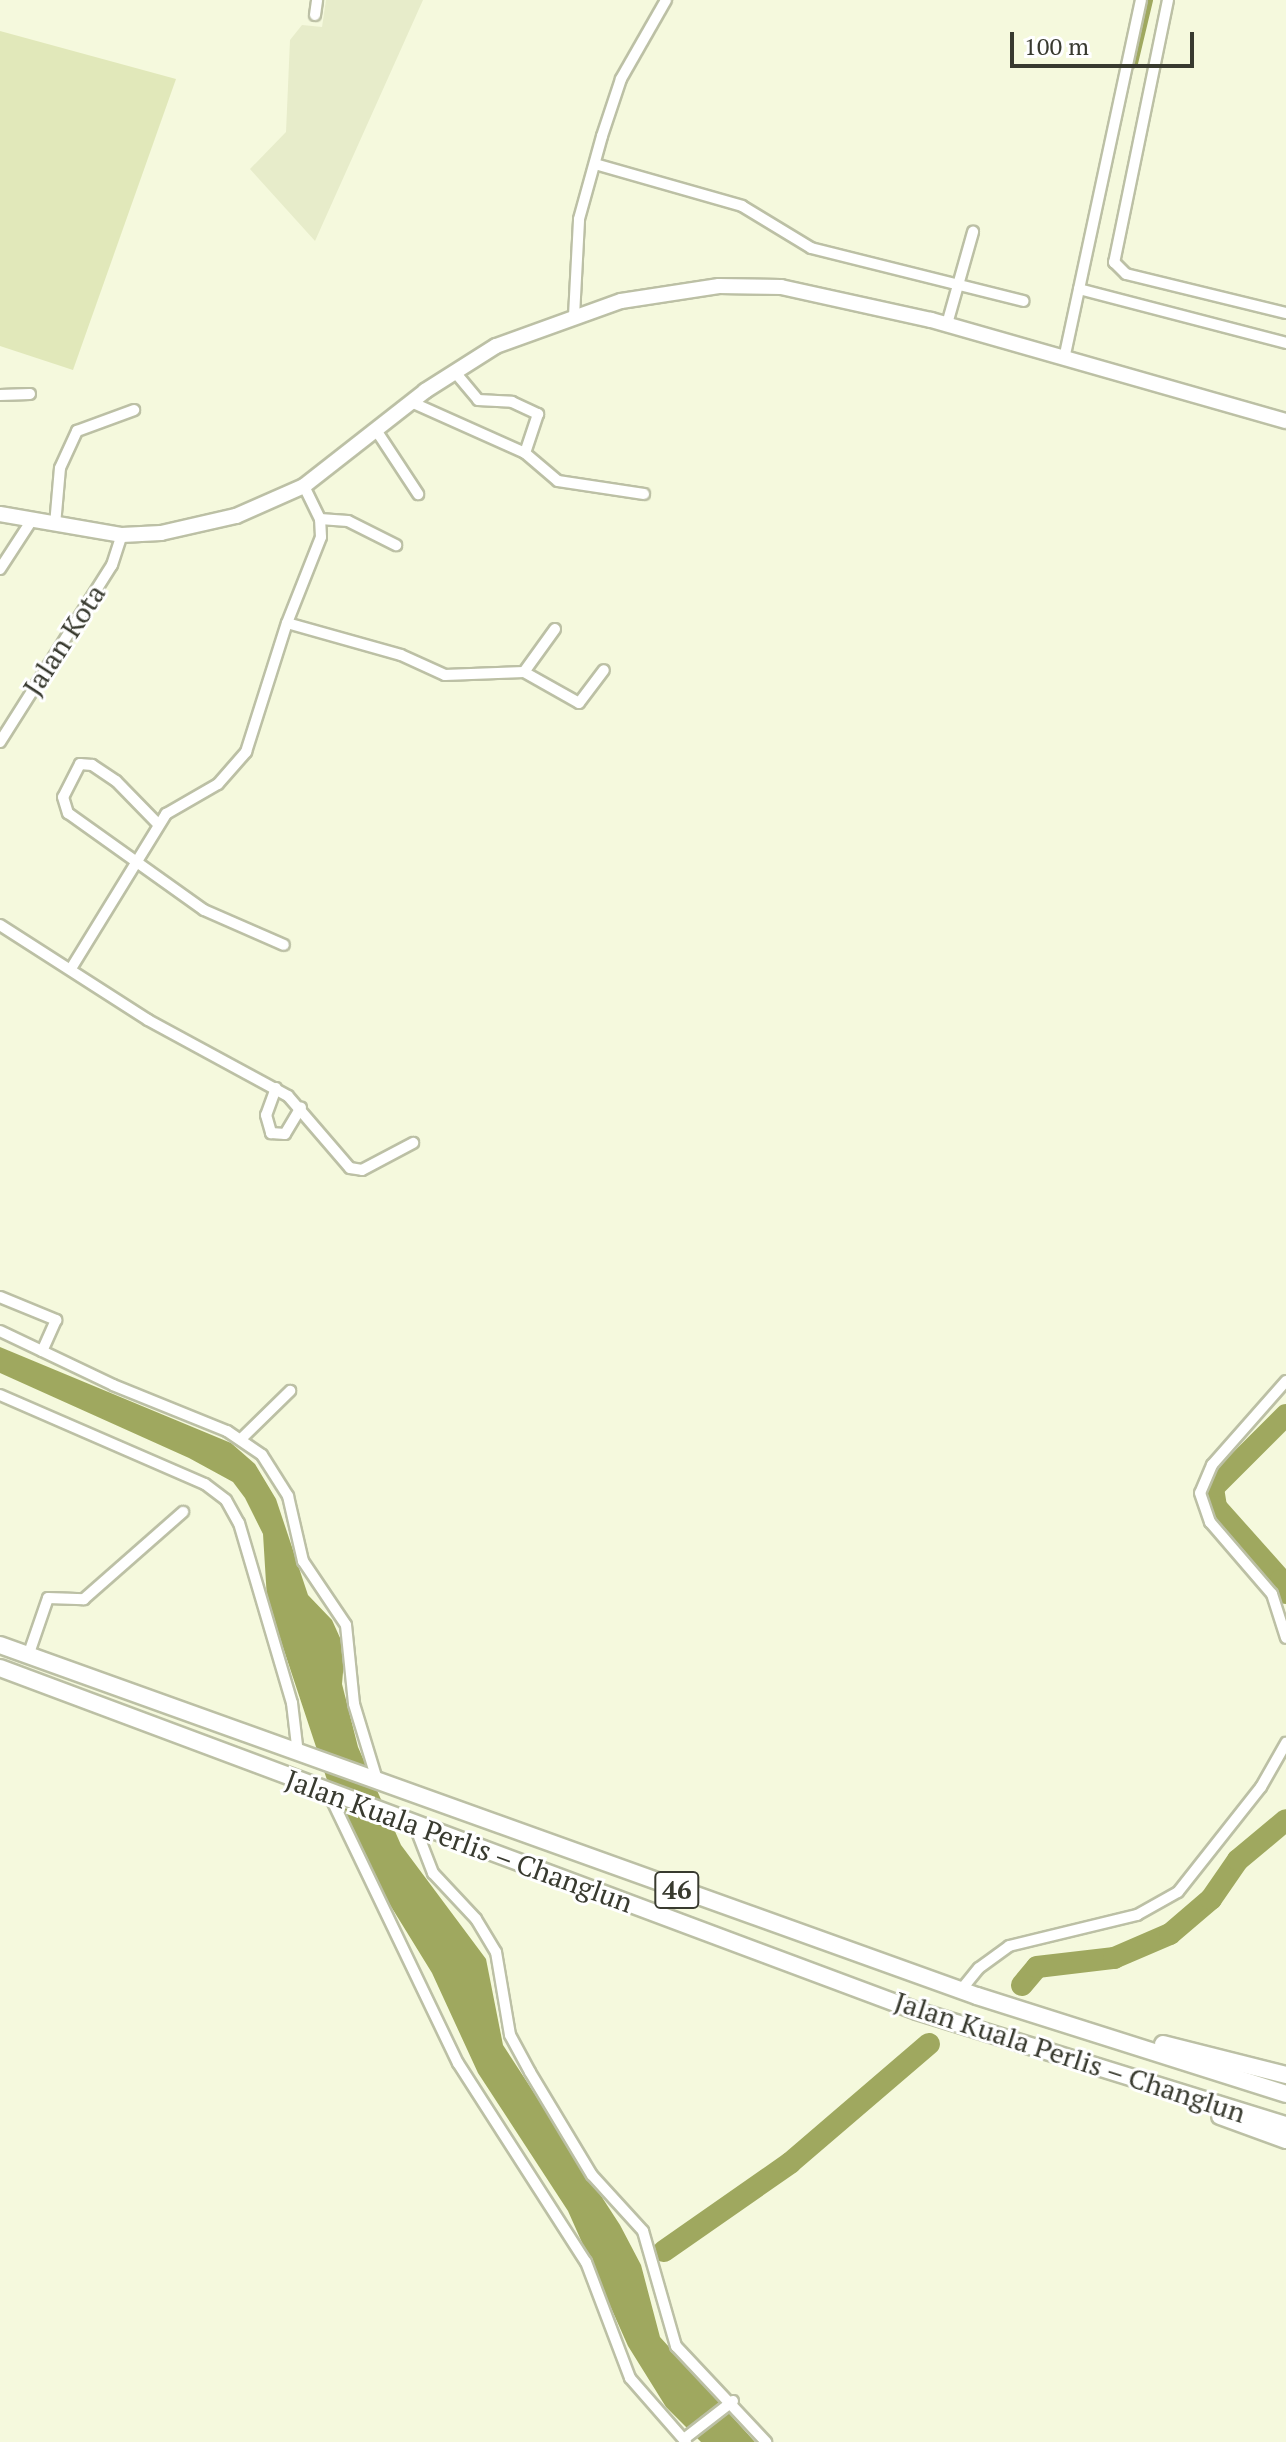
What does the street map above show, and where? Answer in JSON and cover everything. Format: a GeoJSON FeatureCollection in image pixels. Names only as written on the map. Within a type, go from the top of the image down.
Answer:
{"type":"FeatureCollection","features":[{"type":"Feature","properties":{"kind":"highway","name":"Jalan Kuala Perlis – Changlun"},"geometry":{"type":"LineString","coordinates":[[0,1645],[377,1784],[969,1993],[1286,2094]]}},
{"type":"Feature","properties":{"kind":"highway","name":"Jalan Kuala Perlis – Changlun"},"geometry":{"type":"LineString","coordinates":[[0,1668],[941,2018],[1286,2125]]}},
{"type":"Feature","properties":{"kind":"highway"},"geometry":{"type":"LineString","coordinates":[[1021,2009],[1286,2075]]}},
{"type":"Feature","properties":{"kind":"highway"},"geometry":{"type":"LineString","coordinates":[[1050,2054],[1286,2140]]}},
{"type":"Feature","properties":{"kind":"main road"},"geometry":{"type":"LineString","coordinates":[[0,514],[122,535],[209,524],[262,508],[304,486],[411,402],[496,346],[574,316],[651,294],[758,285],[947,324],[1286,421]]}},
{"type":"Feature","properties":{"kind":"street"},"geometry":{"type":"LineString","coordinates":[[315,15],[317,0]]}},
{"type":"Feature","properties":{"kind":"street"},"geometry":{"type":"LineString","coordinates":[[574,316],[579,219],[595,164],[621,79],[666,0]]}},
{"type":"Feature","properties":{"kind":"street"},"geometry":{"type":"LineString","coordinates":[[1064,359],[1141,0]]}},
{"type":"Feature","properties":{"kind":"street"},"geometry":{"type":"LineString","coordinates":[[1168,0],[1114,262],[1136,277],[1286,313]]}},
{"type":"Feature","properties":{"kind":"street"},"geometry":{"type":"LineString","coordinates":[[595,164],[742,206],[811,248],[954,287],[1023,301]]}},
{"type":"Feature","properties":{"kind":"street"},"geometry":{"type":"LineString","coordinates":[[947,324],[954,287],[973,232]]}},
{"type":"Feature","properties":{"kind":"street"},"geometry":{"type":"LineString","coordinates":[[1079,294],[1286,343]]}},
{"type":"Feature","properties":{"kind":"street"},"geometry":{"type":"LineString","coordinates":[[454,371],[478,400],[512,402],[538,414],[525,453]]}},
{"type":"Feature","properties":{"kind":"street"},"geometry":{"type":"LineString","coordinates":[[0,395],[30,394]]}},
{"type":"Feature","properties":{"kind":"street"},"geometry":{"type":"LineString","coordinates":[[411,402],[525,453],[564,483],[644,494]]}},
{"type":"Feature","properties":{"kind":"street"},"geometry":{"type":"LineString","coordinates":[[55,525],[60,468],[77,431],[134,410]]}},
{"type":"Feature","properties":{"kind":"street"},"geometry":{"type":"LineString","coordinates":[[376,430],[418,494]]}},
{"type":"Feature","properties":{"kind":"street"},"geometry":{"type":"LineString","coordinates":[[72,967],[158,824],[176,804],[218,784],[246,752],[287,623],[321,537],[320,519],[304,486]]}},
{"type":"Feature","properties":{"kind":"street"},"geometry":{"type":"LineString","coordinates":[[320,519],[348,521],[396,545]]}},
{"type":"Feature","properties":{"kind":"street"},"geometry":{"type":"LineString","coordinates":[[0,569],[32,520]]}},
{"type":"Feature","properties":{"kind":"street","name":"Jalan Kota"},"geometry":{"type":"LineString","coordinates":[[0,742],[112,565],[122,535]]}},
{"type":"Feature","properties":{"kind":"street"},"geometry":{"type":"LineString","coordinates":[[287,623],[401,655],[437,675],[524,672],[579,703],[604,670]]}},
{"type":"Feature","properties":{"kind":"street"},"geometry":{"type":"LineString","coordinates":[[524,672],[555,629]]}},
{"type":"Feature","properties":{"kind":"street"},"geometry":{"type":"LineString","coordinates":[[158,824],[116,781],[92,765],[80,764],[62,805],[217,919],[284,945]]}},
{"type":"Feature","properties":{"kind":"street"},"geometry":{"type":"LineString","coordinates":[[0,925],[72,967],[148,1020],[276,1088],[301,1107],[350,1168],[362,1170],[413,1143]]}},
{"type":"Feature","properties":{"kind":"street"},"geometry":{"type":"LineString","coordinates":[[276,1088],[266,1115],[271,1133],[285,1134],[301,1107]]}},
{"type":"Feature","properties":{"kind":"street"},"geometry":{"type":"LineString","coordinates":[[0,1297],[56,1320],[42,1351]]}},
{"type":"Feature","properties":{"kind":"street"},"geometry":{"type":"LineString","coordinates":[[0,1331],[241,1439],[262,1455],[282,1483],[303,1561],[346,1625],[354,1704],[377,1784]]}},
{"type":"Feature","properties":{"kind":"street"},"geometry":{"type":"LineString","coordinates":[[1286,1381],[1219,1455],[1200,1493],[1210,1522],[1272,1594],[1286,1638]]}},
{"type":"Feature","properties":{"kind":"street"},"geometry":{"type":"LineString","coordinates":[[241,1439],[290,1391]]}},
{"type":"Feature","properties":{"kind":"street"},"geometry":{"type":"LineString","coordinates":[[0,1395],[205,1484],[226,1500],[239,1523],[292,1703],[304,1756]]}},
{"type":"Feature","properties":{"kind":"street"},"geometry":{"type":"LineString","coordinates":[[28,1656],[48,1598],[84,1599],[183,1512]]}},
{"type":"Feature","properties":{"kind":"street"},"geometry":{"type":"LineString","coordinates":[[969,1993],[979,1968],[1009,1946],[1137,1915],[1178,1892],[1261,1787],[1286,1743]]}},
{"type":"Feature","properties":{"kind":"street"},"geometry":{"type":"LineString","coordinates":[[330,1792],[458,2063],[586,2262],[630,2378],[687,2438],[729,2404]]}},
{"type":"Feature","properties":{"kind":"street"},"geometry":{"type":"LineString","coordinates":[[412,1823],[433,1873],[476,1919],[496,1952],[506,2020],[524,2062],[592,2175],[643,2231],[676,2346],[766,2442]]}},
{"type":"Feature","properties":{"kind":"shaded area"},"geometry":{"type":"Polygon","coordinates":[[[326,0],[423,0],[315,241],[250,169],[286,132],[290,40],[302,25],[322,27],[326,0]]]}},
{"type":"Feature","properties":{"kind":"shaded area"},"geometry":{"type":"Polygon","coordinates":[[[0,31],[176,79],[73,370],[0,346],[0,31]]]}},
{"type":"Feature","properties":{"kind":"shaded area"},"geometry":{"type":"Polygon","coordinates":[[[0,1347],[231,1443],[255,1464],[276,1499],[308,1595],[332,1620],[345,1649],[342,1684],[358,1747],[401,1845],[486,1959],[503,2045],[620,2225],[641,2265],[660,2337],[755,2442],[701,2442],[666,2407],[628,2346],[568,2211],[478,2073],[432,1973],[379,1887],[328,1783],[267,1599],[263,1534],[245,1498],[233,1482],[189,1458],[0,1373],[0,1347]]]}},
{"type":"Feature","properties":{"kind":"waterway"},"geometry":{"type":"LineString","coordinates":[[1132,63],[1147,0]]}},
{"type":"Feature","properties":{"kind":"waterway"},"geometry":{"type":"LineString","coordinates":[[1286,1415],[1213,1488],[1216,1507],[1281,1580],[1286,1593]]}},
{"type":"Feature","properties":{"kind":"waterway"},"geometry":{"type":"LineString","coordinates":[[1022,1985],[1037,1967],[1114,1958],[1170,1934],[1211,1899],[1238,1860],[1286,1820]]}},
{"type":"Feature","properties":{"kind":"waterway"},"geometry":{"type":"LineString","coordinates":[[664,2251],[790,2163],[929,2044]]}}]}
